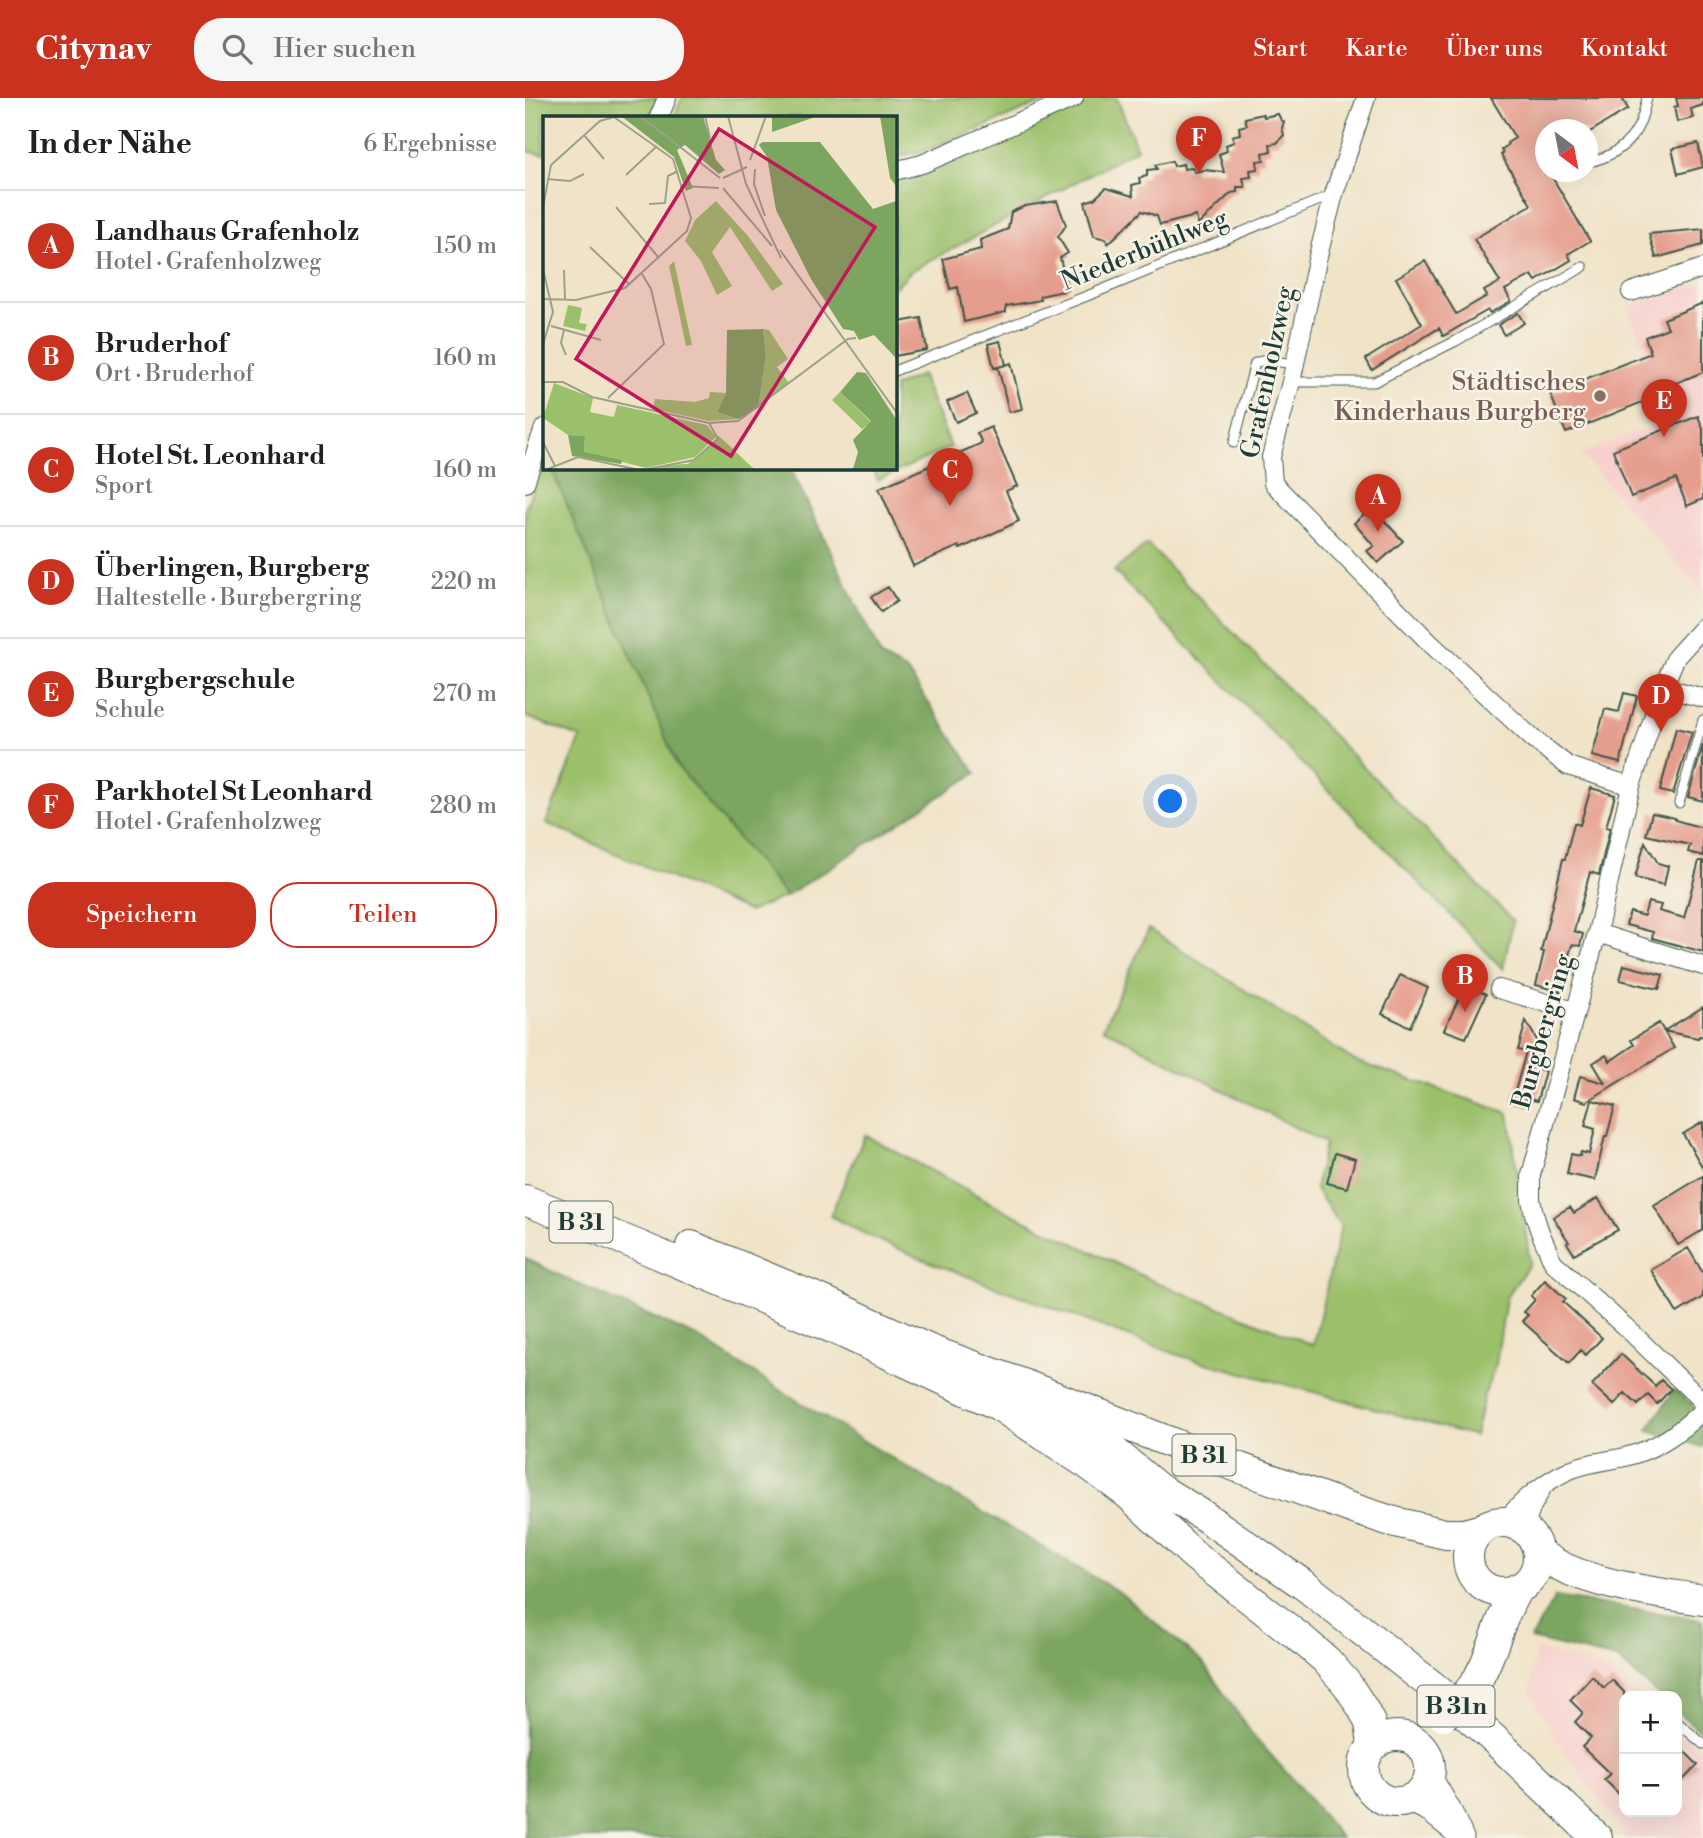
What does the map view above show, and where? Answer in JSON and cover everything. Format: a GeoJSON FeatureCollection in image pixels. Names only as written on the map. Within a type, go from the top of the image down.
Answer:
{"type":"FeatureCollection","features":[{"type":"Feature","properties":{"kind":"main road","name":"B 31"},"geometry":{"type":"LineString","coordinates":[[525,1181],[751,1270],[930,1350],[1020,1382],[1182,1447],[1391,1521],[1445,1534],[1464,1534],[1517,1549],[1558,1575],[1591,1578],[1636,1589],[1703,1600]]}},
{"type":"Feature","properties":{"kind":"main road","name":"B 31"},"geometry":{"type":"LineString","coordinates":[[525,1199],[837,1330],[998,1405],[1089,1465],[1128,1494],[1195,1556],[1325,1660],[1347,1684],[1370,1723],[1373,1745],[1368,1752],[1364,1768],[1367,1783],[1385,1800],[1409,1800]]}},
{"type":"Feature","properties":{"kind":"main road","name":"B 31n"},"geometry":{"type":"LineString","coordinates":[[930,1350],[1109,1448],[1158,1488],[1304,1585],[1435,1688],[1496,1741],[1597,1838]]}},
{"type":"Feature","properties":{"kind":"main road","name":"B 31n"},"geometry":{"type":"LineString","coordinates":[[998,1405],[1104,1463],[1158,1488]]}},
{"type":"Feature","properties":{"kind":"main road"},"geometry":{"type":"LineString","coordinates":[[1373,1745],[1388,1737],[1405,1736],[1443,1716],[1476,1682],[1492,1647],[1504,1614],[1517,1549],[1472,1541],[1468,1557],[1473,1573],[1484,1586],[1492,1647]]}},
{"type":"Feature","properties":{"kind":"main road","name":"B 31"},"geometry":{"type":"LineString","coordinates":[[1484,1586],[1501,1591],[1517,1549]]}},
{"type":"Feature","properties":{"kind":"main road"},"geometry":{"type":"LineString","coordinates":[[1409,1800],[1422,1791],[1434,1737],[1443,1716]]}},
{"type":"Feature","properties":{"kind":"main road"},"geometry":{"type":"LineString","coordinates":[[1405,1736],[1420,1744],[1429,1768]]}},
{"type":"Feature","properties":{"kind":"street"},"geometry":{"type":"LineString","coordinates":[[659,116],[667,98]]}},
{"type":"Feature","properties":{"kind":"street"},"geometry":{"type":"LineString","coordinates":[[896,170],[922,164],[1074,98]]}},
{"type":"Feature","properties":{"kind":"street","name":"Grafenholzweg"},"geometry":{"type":"LineString","coordinates":[[1366,98],[1334,194],[1271,457],[1273,483],[1429,642],[1532,738],[1568,766],[1631,786]]}},
{"type":"Feature","properties":{"kind":"street"},"geometry":{"type":"LineString","coordinates":[[1631,292],[1703,268]]}},
{"type":"Feature","properties":{"kind":"street"},"geometry":{"type":"LineString","coordinates":[[525,483],[543,431]]}},
{"type":"Feature","properties":{"kind":"street","name":"Burgbergring"},"geometry":{"type":"LineString","coordinates":[[1703,627],[1676,657],[1663,687],[1631,786],[1597,933],[1531,1174],[1531,1200],[1540,1232],[1553,1262],[1703,1402]]}},
{"type":"Feature","properties":{"kind":"street"},"geometry":{"type":"LineString","coordinates":[[1663,687],[1703,698]]}},
{"type":"Feature","properties":{"kind":"street"},"geometry":{"type":"LineString","coordinates":[[1597,933],[1703,965]]}},
{"type":"Feature","properties":{"kind":"street"},"geometry":{"type":"LineString","coordinates":[[1499,989],[1574,1011]]}},
{"type":"Feature","properties":{"kind":"street"},"geometry":{"type":"LineString","coordinates":[[1517,1549],[1532,1506],[1545,1484],[1558,1475],[1585,1464],[1650,1449],[1674,1435],[1703,1410]]}},
{"type":"Feature","properties":{"kind":"street"},"geometry":{"type":"LineString","coordinates":[[1429,1768],[1462,1837]]}},
{"type":"Feature","properties":{"kind":"street"},"geometry":{"type":"LineString","coordinates":[[1409,1800],[1429,1810],[1462,1837]]}},
{"type":"Feature","properties":{"kind":"lane"},"geometry":{"type":"LineString","coordinates":[[1598,160],[1631,140],[1640,124],[1647,98]]}},
{"type":"Feature","properties":{"kind":"lane","name":"Niederbühlweg"},"geometry":{"type":"LineString","coordinates":[[896,369],[1092,294],[1334,194]]}},
{"type":"Feature","properties":{"kind":"lane"},"geometry":{"type":"LineString","coordinates":[[1291,382],[1374,382],[1457,341],[1583,267]]}},
{"type":"Feature","properties":{"kind":"lane"},"geometry":{"type":"LineString","coordinates":[[1234,443],[1255,363],[1265,360],[1295,364]]}},
{"type":"Feature","properties":{"kind":"lane"},"geometry":{"type":"LineString","coordinates":[[1679,803],[1703,720]]}},
{"type":"Feature","properties":{"kind":"lane"},"geometry":{"type":"LineString","coordinates":[[1682,1726],[1703,1744]]}},
{"type":"Feature","properties":{"kind":"shaded area"},"geometry":{"type":"Polygon","coordinates":[[[1703,283],[1703,593],[1581,454],[1670,419],[1628,306],[1703,283]]]}},
{"type":"Feature","properties":{"kind":"shaded area"},"geometry":{"type":"Polygon","coordinates":[[[1535,1649],[1606,1669],[1632,1691],[1619,1691],[1619,1817],[1682,1817],[1682,1733],[1703,1751],[1703,1838],[1622,1838],[1626,1834],[1567,1756],[1530,1693],[1535,1649]]]}},
{"type":"Feature","properties":{"kind":"green space"},"geometry":{"type":"Polygon","coordinates":[[[525,98],[662,98],[653,116],[543,116],[543,154],[525,151],[525,98]]]}},
{"type":"Feature","properties":{"kind":"green space"},"geometry":{"type":"Polygon","coordinates":[[[682,98],[1053,98],[930,149],[896,158],[896,116],[674,116],[682,98]]]}},
{"type":"Feature","properties":{"kind":"green space"},"geometry":{"type":"Polygon","coordinates":[[[1085,98],[1117,98],[1137,149],[911,271],[896,286],[896,177],[915,172],[1085,98]]]}},
{"type":"Feature","properties":{"kind":"green space"},"geometry":{"type":"Polygon","coordinates":[[[921,375],[951,447],[878,480],[873,469],[896,469],[896,386],[921,375]]]}},
{"type":"Feature","properties":{"kind":"green space"},"geometry":{"type":"Polygon","coordinates":[[[543,460],[543,469],[552,469],[678,767],[786,896],[749,912],[546,823],[581,738],[525,716],[525,510],[543,460]]]}},
{"type":"Feature","properties":{"kind":"green space"},"geometry":{"type":"Polygon","coordinates":[[[552,469],[791,469],[881,657],[907,671],[976,773],[786,896],[678,767],[552,469]]]}},
{"type":"Feature","properties":{"kind":"green space"},"geometry":{"type":"Polygon","coordinates":[[[1147,544],[1513,921],[1503,969],[1114,571],[1147,544]]]}},
{"type":"Feature","properties":{"kind":"green space"},"geometry":{"type":"Polygon","coordinates":[[[1149,929],[1355,1061],[1509,1113],[1530,1263],[1506,1298],[1496,1364],[1484,1395],[1475,1436],[1181,1356],[927,1261],[830,1216],[865,1135],[1008,1212],[1151,1280],[1313,1345],[1341,1226],[1315,1189],[1325,1143],[1103,1028],[1149,929]]]}},
{"type":"Feature","properties":{"kind":"green space"},"geometry":{"type":"Polygon","coordinates":[[[525,1258],[697,1337],[925,1478],[1119,1592],[1202,1662],[1252,1734],[1341,1838],[525,1838],[525,1258]]]}},
{"type":"Feature","properties":{"kind":"green space"},"geometry":{"type":"Polygon","coordinates":[[[1674,1390],[1703,1413],[1703,1447],[1648,1430],[1674,1390]]]}},
{"type":"Feature","properties":{"kind":"green space"},"geometry":{"type":"Polygon","coordinates":[[[1555,1597],[1703,1620],[1703,1734],[1682,1715],[1682,1691],[1654,1691],[1617,1659],[1531,1639],[1555,1597]]]}},
{"type":"Feature","properties":{"kind":"building"},"geometry":{"type":"Polygon","coordinates":[[[1491,98],[1622,98],[1628,109],[1598,127],[1598,119],[1535,119],[1535,182],[1555,182],[1590,241],[1568,254],[1571,260],[1536,281],[1532,275],[1505,290],[1511,301],[1490,313],[1488,310],[1443,336],[1439,328],[1372,370],[1366,359],[1422,324],[1396,278],[1425,261],[1456,314],[1487,296],[1484,291],[1500,282],[1474,239],[1531,205],[1501,155],[1501,150],[1515,138],[1491,98]]]}},
{"type":"Feature","properties":{"kind":"building"},"geometry":{"type":"Polygon","coordinates":[[[1676,98],[1703,98],[1703,105],[1691,109],[1693,118],[1677,122],[1674,107],[1678,106],[1676,98]]]}},
{"type":"Feature","properties":{"kind":"building"},"geometry":{"type":"Polygon","coordinates":[[[1263,114],[1264,117],[1278,114],[1284,122],[1284,135],[1277,143],[1270,144],[1271,151],[1263,153],[1264,160],[1257,161],[1258,169],[1250,170],[1251,177],[1243,178],[1245,187],[1237,187],[1237,192],[1231,193],[1198,225],[1196,216],[1160,225],[1157,216],[1142,211],[1108,244],[1106,239],[1094,236],[1085,202],[1094,199],[1106,188],[1133,196],[1132,185],[1140,183],[1139,178],[1147,176],[1147,170],[1157,169],[1155,165],[1172,161],[1174,166],[1183,164],[1184,169],[1192,168],[1195,172],[1224,172],[1219,154],[1227,151],[1226,145],[1234,142],[1232,136],[1240,134],[1239,127],[1247,125],[1245,118],[1263,114]]]}},
{"type":"Feature","properties":{"kind":"building"},"geometry":{"type":"Polygon","coordinates":[[[1698,143],[1703,167],[1678,174],[1672,149],[1698,143]]]}},
{"type":"Feature","properties":{"kind":"building"},"geometry":{"type":"Polygon","coordinates":[[[1057,201],[1066,225],[1058,237],[1068,253],[1060,258],[1068,290],[1040,296],[1041,300],[1006,306],[1006,312],[964,322],[958,287],[950,289],[943,259],[981,249],[980,240],[1008,229],[1011,212],[1025,206],[1057,201]]]}},
{"type":"Feature","properties":{"kind":"building"},"geometry":{"type":"Polygon","coordinates":[[[1703,229],[1703,245],[1656,258],[1649,234],[1703,229]]]}},
{"type":"Feature","properties":{"kind":"building"},"geometry":{"type":"Polygon","coordinates":[[[1703,303],[1703,372],[1649,394],[1650,399],[1566,433],[1550,393],[1651,353],[1645,337],[1668,328],[1664,319],[1703,303]]]}},
{"type":"Feature","properties":{"kind":"building"},"geometry":{"type":"Polygon","coordinates":[[[1518,313],[1524,323],[1504,335],[1498,325],[1518,313]]]}},
{"type":"Feature","properties":{"kind":"building"},"geometry":{"type":"Polygon","coordinates":[[[921,318],[927,350],[896,356],[896,323],[921,318]]]}},
{"type":"Feature","properties":{"kind":"building"},"geometry":{"type":"Polygon","coordinates":[[[1000,341],[1006,365],[994,368],[988,344],[1000,341]]]}},
{"type":"Feature","properties":{"kind":"building"},"geometry":{"type":"Polygon","coordinates":[[[1011,363],[1022,409],[1009,412],[998,367],[1011,363]]]}},
{"type":"Feature","properties":{"kind":"building"},"geometry":{"type":"Polygon","coordinates":[[[967,393],[976,413],[956,422],[947,402],[967,393]]]}},
{"type":"Feature","properties":{"kind":"building"},"geometry":{"type":"Polygon","coordinates":[[[1698,416],[1703,429],[1703,499],[1687,506],[1676,479],[1631,497],[1613,450],[1698,416]]]}},
{"type":"Feature","properties":{"kind":"building"},"geometry":{"type":"Polygon","coordinates":[[[991,427],[1017,486],[1006,491],[1019,521],[960,549],[959,546],[913,566],[879,488],[982,443],[977,433],[991,427]]]}},
{"type":"Feature","properties":{"kind":"building"},"geometry":{"type":"Polygon","coordinates":[[[1372,507],[1403,541],[1378,563],[1367,551],[1374,546],[1354,523],[1372,507]]]}},
{"type":"Feature","properties":{"kind":"building"},"geometry":{"type":"Polygon","coordinates":[[[888,587],[897,601],[881,612],[871,597],[888,587]]]}},
{"type":"Feature","properties":{"kind":"building"},"geometry":{"type":"Polygon","coordinates":[[[1624,693],[1637,696],[1620,763],[1592,756],[1605,709],[1619,712],[1624,693]]]}},
{"type":"Feature","properties":{"kind":"building"},"geometry":{"type":"Polygon","coordinates":[[[1676,728],[1692,732],[1673,794],[1660,791],[1676,728]]]}},
{"type":"Feature","properties":{"kind":"building"},"geometry":{"type":"Polygon","coordinates":[[[1703,745],[1703,801],[1688,797],[1703,745]]]}},
{"type":"Feature","properties":{"kind":"building"},"geometry":{"type":"Polygon","coordinates":[[[1591,788],[1615,795],[1606,827],[1610,828],[1599,875],[1590,872],[1574,931],[1583,934],[1580,946],[1572,945],[1564,972],[1568,973],[1563,992],[1536,985],[1544,952],[1541,951],[1563,859],[1574,823],[1580,825],[1591,788]]]}},
{"type":"Feature","properties":{"kind":"building"},"geometry":{"type":"Polygon","coordinates":[[[1652,813],[1703,828],[1703,856],[1688,852],[1690,845],[1646,835],[1652,813]]]}},
{"type":"Feature","properties":{"kind":"building"},"geometry":{"type":"Polygon","coordinates":[[[1645,842],[1658,863],[1668,866],[1664,885],[1635,878],[1645,842]]]}},
{"type":"Feature","properties":{"kind":"building"},"geometry":{"type":"Polygon","coordinates":[[[1699,861],[1703,861],[1703,952],[1652,938],[1653,932],[1626,925],[1630,912],[1644,916],[1648,902],[1661,905],[1659,911],[1684,918],[1699,861]]]}},
{"type":"Feature","properties":{"kind":"building"},"geometry":{"type":"Polygon","coordinates":[[[1624,965],[1663,975],[1659,989],[1620,980],[1624,965]]]}},
{"type":"Feature","properties":{"kind":"building"},"geometry":{"type":"Polygon","coordinates":[[[1400,975],[1428,988],[1410,1027],[1382,1014],[1400,975]]]}},
{"type":"Feature","properties":{"kind":"building"},"geometry":{"type":"Polygon","coordinates":[[[1465,985],[1486,994],[1466,1038],[1444,1030],[1465,985]]]}},
{"type":"Feature","properties":{"kind":"building"},"geometry":{"type":"Polygon","coordinates":[[[1703,1007],[1703,1037],[1664,1031],[1703,1007]]]}},
{"type":"Feature","properties":{"kind":"building"},"geometry":{"type":"Polygon","coordinates":[[[1526,1021],[1543,1051],[1538,1069],[1545,1071],[1537,1101],[1525,1098],[1523,1106],[1512,1102],[1526,1052],[1518,1050],[1526,1021]]]}},
{"type":"Feature","properties":{"kind":"building"},"geometry":{"type":"Polygon","coordinates":[[[1659,1023],[1674,1048],[1586,1102],[1574,1098],[1580,1076],[1605,1083],[1593,1063],[1606,1055],[1610,1061],[1634,1045],[1631,1040],[1659,1023]]]}},
{"type":"Feature","properties":{"kind":"building"},"geometry":{"type":"Polygon","coordinates":[[[1592,1100],[1615,1106],[1595,1180],[1567,1174],[1571,1154],[1589,1154],[1595,1129],[1585,1126],[1592,1100]]]}},
{"type":"Feature","properties":{"kind":"building"},"geometry":{"type":"Polygon","coordinates":[[[1703,1122],[1703,1168],[1683,1134],[1703,1122]]]}},
{"type":"Feature","properties":{"kind":"building"},"geometry":{"type":"Polygon","coordinates":[[[1335,1153],[1355,1159],[1347,1188],[1327,1183],[1335,1153]]]}},
{"type":"Feature","properties":{"kind":"building"},"geometry":{"type":"Polygon","coordinates":[[[1703,1176],[1703,1230],[1678,1245],[1654,1206],[1703,1176]]]}},
{"type":"Feature","properties":{"kind":"building"},"geometry":{"type":"Polygon","coordinates":[[[1598,1198],[1618,1230],[1574,1254],[1553,1217],[1570,1207],[1574,1213],[1598,1198]]]}},
{"type":"Feature","properties":{"kind":"building"},"geometry":{"type":"Polygon","coordinates":[[[1688,1248],[1703,1273],[1703,1297],[1677,1313],[1651,1270],[1688,1248]]]}},
{"type":"Feature","properties":{"kind":"building"},"geometry":{"type":"Polygon","coordinates":[[[1545,1280],[1566,1299],[1563,1302],[1602,1338],[1586,1355],[1581,1350],[1569,1363],[1522,1321],[1528,1315],[1524,1312],[1535,1300],[1531,1296],[1545,1280]]]}},
{"type":"Feature","properties":{"kind":"building"},"geometry":{"type":"Polygon","coordinates":[[[1621,1354],[1655,1386],[1661,1380],[1671,1389],[1657,1404],[1648,1395],[1638,1405],[1625,1393],[1614,1405],[1592,1385],[1621,1354]]]}},
{"type":"Feature","properties":{"kind":"building"},"geometry":{"type":"Polygon","coordinates":[[[1592,1676],[1604,1688],[1612,1680],[1623,1691],[1619,1691],[1619,1794],[1604,1779],[1610,1774],[1582,1747],[1591,1738],[1575,1722],[1583,1713],[1570,1700],[1592,1676]]]}},
{"type":"Feature","properties":{"kind":"building"},"geometry":{"type":"Polygon","coordinates":[[[1682,1749],[1698,1765],[1682,1781],[1682,1749]]]}},
{"type":"Feature","properties":{"kind":"place","name":"Parkhotel St Leonhard"},"geometry":{"type":"Point","coordinates":[1199,174]}},
{"type":"Feature","properties":{"kind":"place","name":"Städtisches Kinderhaus Burgberg"},"geometry":{"type":"Point","coordinates":[1600,396]}},
{"type":"Feature","properties":{"kind":"place","name":"Burgbergschule"},"geometry":{"type":"Point","coordinates":[1664,437]}},
{"type":"Feature","properties":{"kind":"place","name":"Hotel St. Leonhard"},"geometry":{"type":"Point","coordinates":[950,506]}},
{"type":"Feature","properties":{"kind":"place","name":"Landhaus Grafenholz"},"geometry":{"type":"Point","coordinates":[1378,532]}},
{"type":"Feature","properties":{"kind":"place","name":"Überlingen, Burgberg"},"geometry":{"type":"Point","coordinates":[1661,732]}},
{"type":"Feature","properties":{"kind":"place","name":"Bruderhof"},"geometry":{"type":"Point","coordinates":[1465,1012]}}]}
